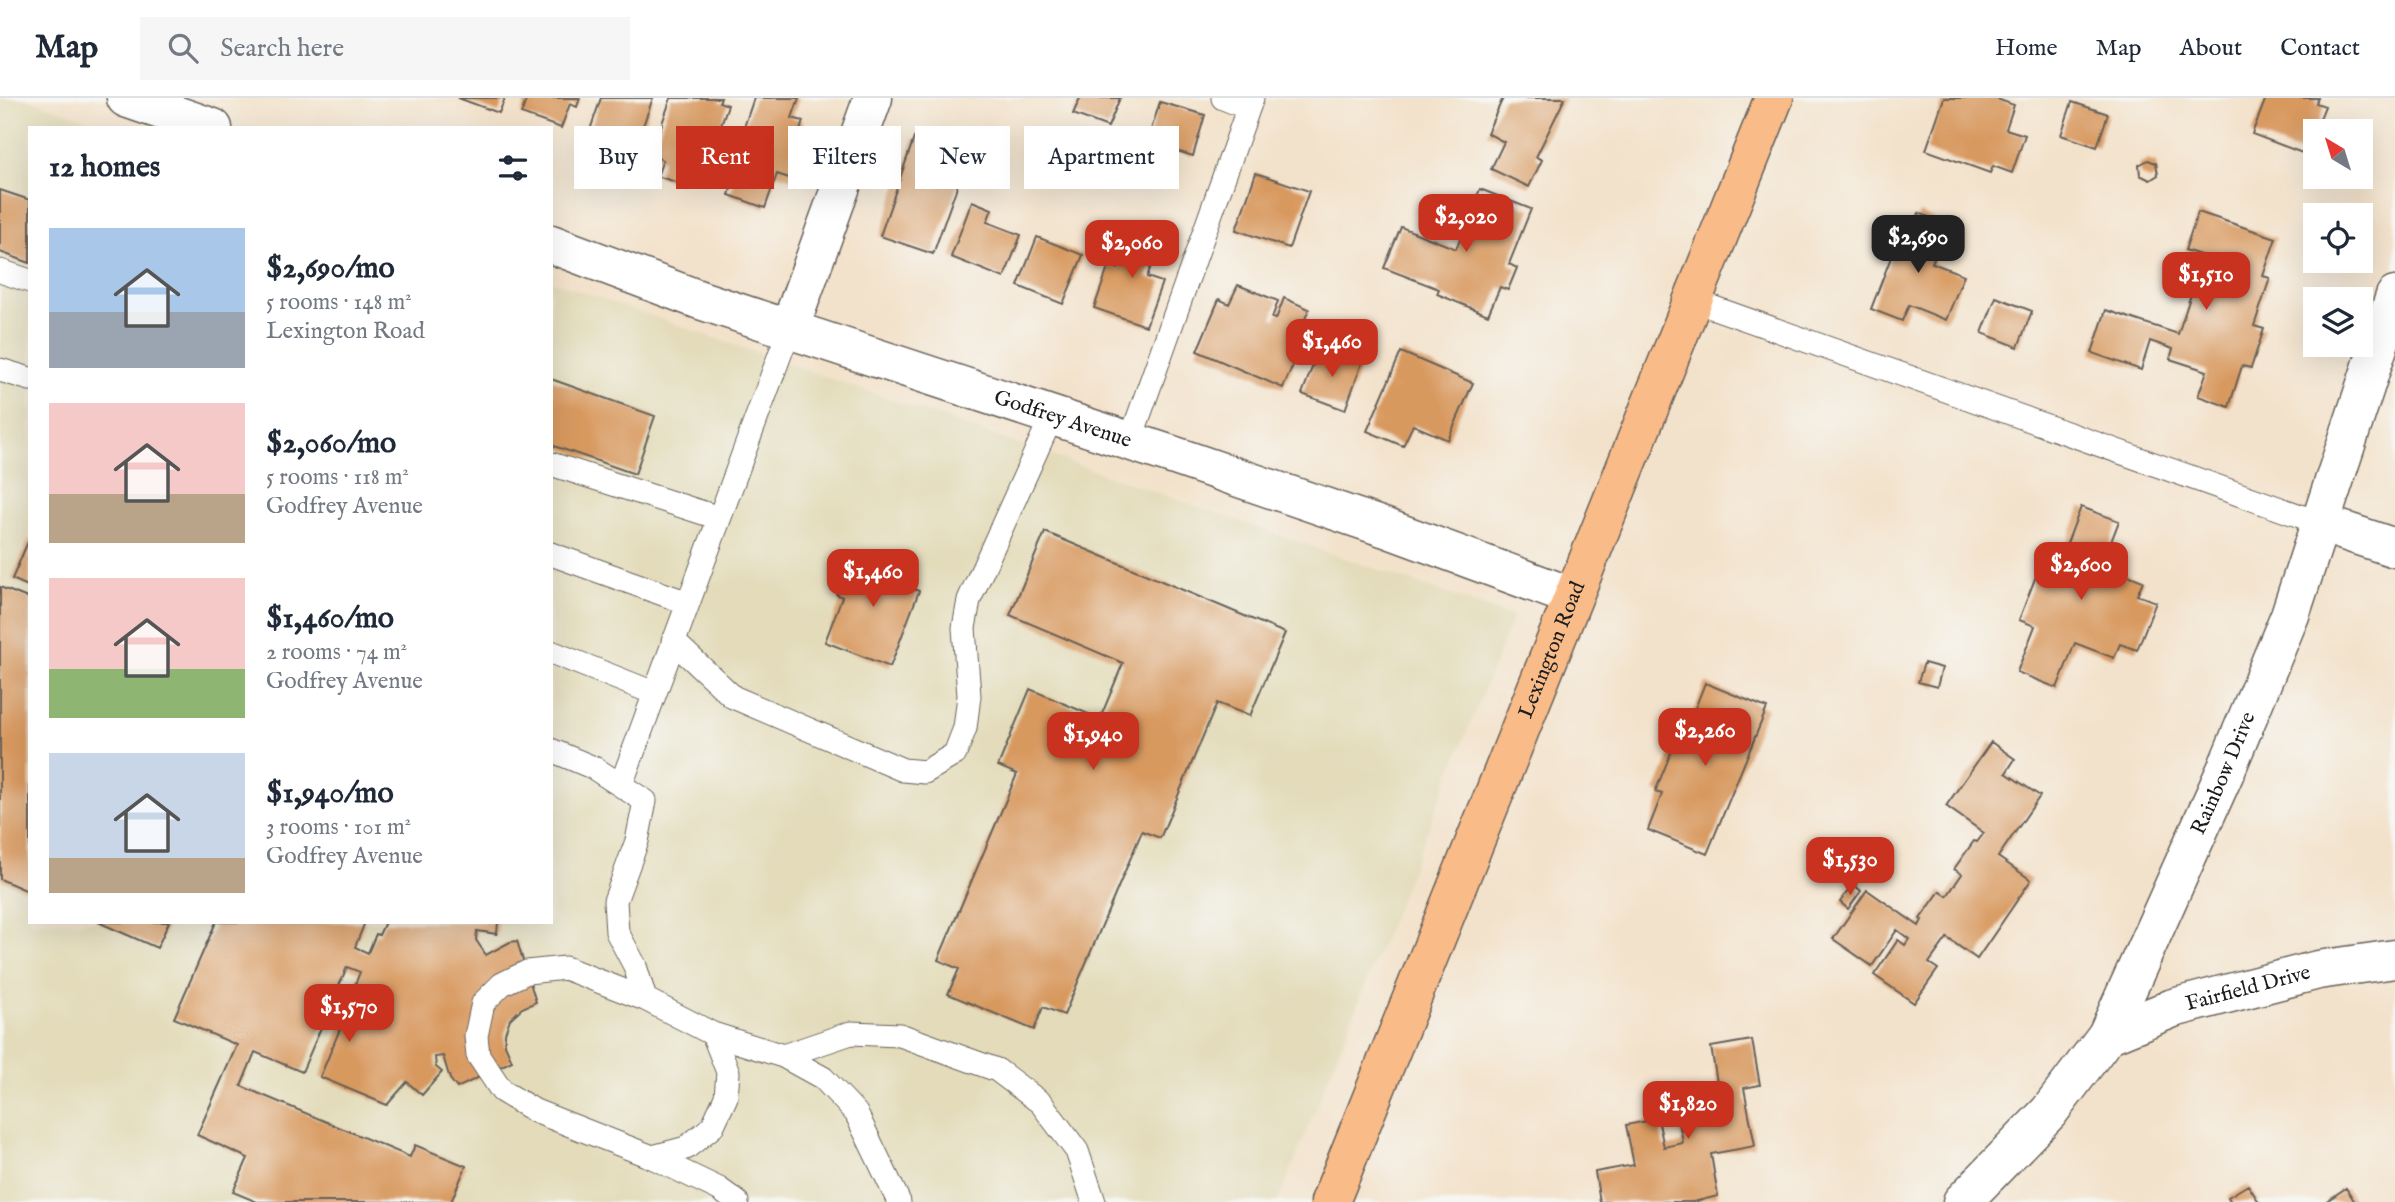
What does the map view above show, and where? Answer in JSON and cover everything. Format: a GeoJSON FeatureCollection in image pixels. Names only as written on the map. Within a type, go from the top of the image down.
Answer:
{"type":"FeatureCollection","features":[{"type":"Feature","properties":{"kind":"main road","name":"Lexington Road"},"geometry":{"type":"LineString","coordinates":[[1330,1202],[1774,98]]}},
{"type":"Feature","properties":{"kind":"street"},"geometry":{"type":"LineString","coordinates":[[126,98],[206,126]]}},
{"type":"Feature","properties":{"kind":"street"},"geometry":{"type":"LineString","coordinates":[[789,330],[873,98]]}},
{"type":"Feature","properties":{"kind":"street","name":"Godfrey Avenue"},"geometry":{"type":"LineString","coordinates":[[553,245],[700,300],[1386,528],[1573,597]]}},
{"type":"Feature","properties":{"kind":"street","name":"Rainbow Drive"},"geometry":{"type":"LineString","coordinates":[[1962,1202],[2049,1112],[2107,1035],[2225,772],[2290,615],[2395,296]]}},
{"type":"Feature","properties":{"kind":"street"},"geometry":{"type":"LineString","coordinates":[[2320,523],[2395,548]]}},
{"type":"Feature","properties":{"kind":"street","name":"Fairfield Drive"},"geometry":{"type":"LineString","coordinates":[[2107,1035],[2173,1009],[2318,970],[2395,959]]}},
{"type":"Feature","properties":{"kind":"lane"},"geometry":{"type":"LineString","coordinates":[[1130,441],[1250,103],[1223,98]]}},
{"type":"Feature","properties":{"kind":"lane"},"geometry":{"type":"LineString","coordinates":[[0,271],[28,280]]}},
{"type":"Feature","properties":{"kind":"lane"},"geometry":{"type":"LineString","coordinates":[[1692,300],[2320,523]]}},
{"type":"Feature","properties":{"kind":"lane"},"geometry":{"type":"LineString","coordinates":[[621,785],[789,330]]}},
{"type":"Feature","properties":{"kind":"lane"},"geometry":{"type":"LineString","coordinates":[[0,370],[28,378]]}},
{"type":"Feature","properties":{"kind":"lane"},"geometry":{"type":"LineString","coordinates":[[673,641],[733,697],[903,770],[925,772],[955,754],[965,728],[969,696],[964,628],[969,600],[1052,416]]}},
{"type":"Feature","properties":{"kind":"lane"},"geometry":{"type":"LineString","coordinates":[[553,465],[719,518]]}},
{"type":"Feature","properties":{"kind":"lane"},"geometry":{"type":"LineString","coordinates":[[553,555],[688,603]]}},
{"type":"Feature","properties":{"kind":"lane"},"geometry":{"type":"LineString","coordinates":[[553,653],[654,693]]}},
{"type":"Feature","properties":{"kind":"lane"},"geometry":{"type":"LineString","coordinates":[[553,751],[594,768],[645,801],[637,841],[615,901],[617,932],[635,966],[645,999]]}},
{"type":"Feature","properties":{"kind":"lane"},"geometry":{"type":"LineString","coordinates":[[737,1202],[719,1189],[652,1157],[536,1111],[502,1091],[478,1055],[475,1036],[483,1003],[502,984],[527,972],[565,968],[645,999],[712,1034],[783,1056],[822,1078],[856,1113],[899,1202]]}},
{"type":"Feature","properties":{"kind":"lane"},"geometry":{"type":"LineString","coordinates":[[783,1056],[851,1032],[900,1035],[997,1070],[1041,1103],[1063,1132],[1077,1152],[1094,1202]]}},
{"type":"Feature","properties":{"kind":"lane"},"geometry":{"type":"LineString","coordinates":[[652,1157],[686,1148],[712,1127],[726,1097],[728,1072],[712,1034]]}},
{"type":"Feature","properties":{"kind":"shaded area"},"geometry":{"type":"Polygon","coordinates":[[[0,98],[25,98],[105,126],[28,126],[28,924],[553,924],[553,282],[1513,617],[1278,1202],[0,1202],[0,98]]]}},
{"type":"Feature","properties":{"kind":"building"},"geometry":{"type":"Polygon","coordinates":[[[458,98],[505,98],[499,113],[458,98]]]}},
{"type":"Feature","properties":{"kind":"building"},"geometry":{"type":"Polygon","coordinates":[[[527,98],[580,98],[577,107],[570,104],[561,128],[521,114],[527,98]]]}},
{"type":"Feature","properties":{"kind":"building"},"geometry":{"type":"Polygon","coordinates":[[[601,98],[653,98],[643,126],[591,126],[601,98]]]}},
{"type":"Feature","properties":{"kind":"building"},"geometry":{"type":"Polygon","coordinates":[[[671,98],[721,98],[719,102],[728,105],[721,126],[676,126],[676,182],[662,178],[661,126],[671,98]]]}},
{"type":"Feature","properties":{"kind":"building"},"geometry":{"type":"Polygon","coordinates":[[[754,98],[799,98],[792,118],[803,121],[801,126],[788,126],[788,178],[777,174],[774,182],[774,126],[744,126],[754,98]]]}},
{"type":"Feature","properties":{"kind":"building"},"geometry":{"type":"Polygon","coordinates":[[[1080,98],[1120,98],[1108,126],[1073,114],[1080,98]]]}},
{"type":"Feature","properties":{"kind":"building"},"geometry":{"type":"Polygon","coordinates":[[[1503,98],[1565,98],[1536,157],[1542,160],[1529,187],[1491,169],[1504,142],[1487,133],[1503,98]]]}},
{"type":"Feature","properties":{"kind":"building"},"geometry":{"type":"Polygon","coordinates":[[[1944,98],[1994,98],[2014,105],[2006,129],[2025,135],[2012,173],[1993,166],[1990,173],[1926,150],[1944,98]]]}},
{"type":"Feature","properties":{"kind":"building"},"geometry":{"type":"Polygon","coordinates":[[[2266,98],[2318,98],[2316,103],[2325,106],[2320,119],[2303,119],[2303,153],[2252,134],[2266,98]]]}},
{"type":"Feature","properties":{"kind":"building"},"geometry":{"type":"Polygon","coordinates":[[[1160,102],[1205,115],[1193,156],[1179,152],[1179,126],[1152,126],[1160,102]]]}},
{"type":"Feature","properties":{"kind":"building"},"geometry":{"type":"Polygon","coordinates":[[[2072,102],[2108,114],[2097,147],[2061,135],[2072,102]]]}},
{"type":"Feature","properties":{"kind":"building"},"geometry":{"type":"Polygon","coordinates":[[[914,138],[915,189],[956,189],[933,254],[880,236],[896,189],[901,189],[901,175],[914,138]]]}},
{"type":"Feature","properties":{"kind":"building"},"geometry":{"type":"Polygon","coordinates":[[[2148,160],[2156,163],[2158,175],[2150,180],[2140,175],[2139,165],[2148,160]]]}},
{"type":"Feature","properties":{"kind":"building"},"geometry":{"type":"Polygon","coordinates":[[[1256,173],[1309,191],[1289,248],[1236,230],[1256,173]]]}},
{"type":"Feature","properties":{"kind":"building"},"geometry":{"type":"Polygon","coordinates":[[[731,189],[772,189],[765,208],[729,195],[731,189]]]}},
{"type":"Feature","properties":{"kind":"building"},"geometry":{"type":"Polygon","coordinates":[[[1480,189],[1531,209],[1509,264],[1517,268],[1508,290],[1500,287],[1488,315],[1437,294],[1439,289],[1384,268],[1401,227],[1456,249],[1480,189]]]}},
{"type":"Feature","properties":{"kind":"building"},"geometry":{"type":"Polygon","coordinates":[[[0,190],[28,199],[28,262],[0,252],[0,190]]]}},
{"type":"Feature","properties":{"kind":"building"},"geometry":{"type":"Polygon","coordinates":[[[972,201],[992,209],[987,222],[1021,235],[1004,278],[951,257],[972,201]]]}},
{"type":"Feature","properties":{"kind":"building"},"geometry":{"type":"Polygon","coordinates":[[[2198,212],[2276,238],[2263,276],[2270,278],[2254,326],[2264,329],[2251,368],[2242,366],[2229,407],[2198,396],[2207,371],[2170,359],[2173,349],[2150,341],[2141,370],[2092,353],[2106,310],[2178,334],[2200,267],[2219,273],[2222,262],[2185,250],[2198,212]]]}},
{"type":"Feature","properties":{"kind":"building"},"geometry":{"type":"Polygon","coordinates":[[[1919,213],[1948,225],[1932,263],[1964,275],[1946,320],[1909,305],[1902,321],[1871,309],[1895,247],[1904,250],[1919,213]]]}},
{"type":"Feature","properties":{"kind":"building"},"geometry":{"type":"Polygon","coordinates":[[[1134,224],[1162,235],[1147,277],[1162,282],[1146,326],[1094,308],[1109,265],[1118,269],[1134,224]]]}},
{"type":"Feature","properties":{"kind":"building"},"geometry":{"type":"Polygon","coordinates":[[[1037,237],[1083,255],[1063,304],[1018,286],[1037,237]]]}},
{"type":"Feature","properties":{"kind":"building"},"geometry":{"type":"Polygon","coordinates":[[[1238,285],[1278,301],[1272,318],[1276,319],[1284,298],[1309,309],[1305,319],[1311,323],[1283,388],[1197,351],[1219,299],[1229,304],[1238,285]]]}},
{"type":"Feature","properties":{"kind":"building"},"geometry":{"type":"Polygon","coordinates":[[[1996,297],[2032,311],[2018,347],[1982,333],[1996,297]]]}},
{"type":"Feature","properties":{"kind":"building"},"geometry":{"type":"Polygon","coordinates":[[[1320,347],[1362,363],[1345,410],[1302,394],[1320,347]]]}},
{"type":"Feature","properties":{"kind":"building"},"geometry":{"type":"Polygon","coordinates":[[[1401,352],[1473,383],[1448,440],[1413,425],[1403,446],[1367,431],[1401,352]]]}},
{"type":"Feature","properties":{"kind":"building"},"geometry":{"type":"Polygon","coordinates":[[[553,380],[655,416],[635,474],[553,446],[553,380]]]}},
{"type":"Feature","properties":{"kind":"building"},"geometry":{"type":"Polygon","coordinates":[[[2081,507],[2119,521],[2102,565],[2143,581],[2137,595],[2156,602],[2137,650],[2120,644],[2114,658],[2075,643],[2057,688],[2017,672],[2035,626],[2019,620],[2048,545],[2064,551],[2081,507]]]}},
{"type":"Feature","properties":{"kind":"building"},"geometry":{"type":"Polygon","coordinates":[[[1045,532],[1285,633],[1250,716],[1217,703],[1160,838],[1142,831],[1064,1015],[1043,1007],[1034,1030],[948,994],[959,969],[938,960],[1017,774],[998,766],[1030,689],[1100,719],[1123,663],[1010,615],[1045,532]]]}},
{"type":"Feature","properties":{"kind":"building"},"geometry":{"type":"Polygon","coordinates":[[[28,542],[28,586],[12,579],[28,542]]]}},
{"type":"Feature","properties":{"kind":"building"},"geometry":{"type":"Polygon","coordinates":[[[870,551],[910,566],[903,585],[919,591],[890,667],[825,642],[842,597],[836,594],[847,564],[863,570],[870,551]]]}},
{"type":"Feature","properties":{"kind":"building"},"geometry":{"type":"Polygon","coordinates":[[[0,587],[28,598],[28,891],[0,879],[0,587]]]}},
{"type":"Feature","properties":{"kind":"building"},"geometry":{"type":"Polygon","coordinates":[[[1924,663],[1942,668],[1937,687],[1918,682],[1924,663]]]}},
{"type":"Feature","properties":{"kind":"building"},"geometry":{"type":"Polygon","coordinates":[[[1705,683],[1767,708],[1707,854],[1648,830],[1662,794],[1655,792],[1685,718],[1690,721],[1705,683]]]}},
{"type":"Feature","properties":{"kind":"building"},"geometry":{"type":"Polygon","coordinates":[[[1991,742],[2015,759],[2006,773],[2040,796],[1998,857],[2031,880],[1977,959],[1947,938],[1929,963],[1938,969],[1914,1003],[1874,975],[1898,940],[1905,945],[1909,939],[1897,930],[1872,966],[1833,939],[1867,890],[1919,926],[1922,920],[1920,919],[1940,891],[1947,896],[1962,874],[1954,869],[1974,841],[1977,842],[1984,833],[1946,806],[1991,742]]]}},
{"type":"Feature","properties":{"kind":"building"},"geometry":{"type":"Polygon","coordinates":[[[1853,884],[1861,891],[1848,909],[1840,902],[1853,884]]]}},
{"type":"Feature","properties":{"kind":"building"},"geometry":{"type":"Polygon","coordinates":[[[103,924],[168,924],[157,948],[103,924]]]}},
{"type":"Feature","properties":{"kind":"building"},"geometry":{"type":"Polygon","coordinates":[[[215,924],[364,924],[355,947],[368,953],[376,934],[379,935],[384,924],[498,924],[497,934],[477,931],[476,940],[486,955],[517,941],[536,1002],[522,1008],[510,1019],[505,1033],[505,1045],[512,1061],[457,1088],[450,1079],[443,1056],[435,1057],[436,1067],[442,1072],[422,1095],[407,1082],[387,1105],[320,1077],[357,988],[354,987],[360,972],[347,967],[302,1072],[255,1052],[241,1086],[410,1157],[415,1145],[466,1166],[451,1202],[257,1202],[233,1192],[248,1158],[197,1135],[237,1045],[174,1018],[215,924]]]}},
{"type":"Feature","properties":{"kind":"building"},"geometry":{"type":"Polygon","coordinates":[[[1752,1040],[1760,1085],[1744,1088],[1755,1146],[1711,1154],[1718,1196],[1693,1202],[1600,1202],[1595,1172],[1634,1165],[1626,1125],[1658,1119],[1664,1147],[1683,1143],[1678,1115],[1730,1106],[1727,1092],[1719,1094],[1711,1047],[1752,1040]]]}},
{"type":"Feature","properties":{"kind":"building"},"geometry":{"type":"Polygon","coordinates":[[[2248,1185],[2259,1202],[2231,1202],[2228,1197],[2248,1185]]]}},
{"type":"Feature","properties":{"kind":"building"},"geometry":{"type":"Polygon","coordinates":[[[2346,1188],[2355,1202],[2325,1202],[2346,1188]]]}}]}
